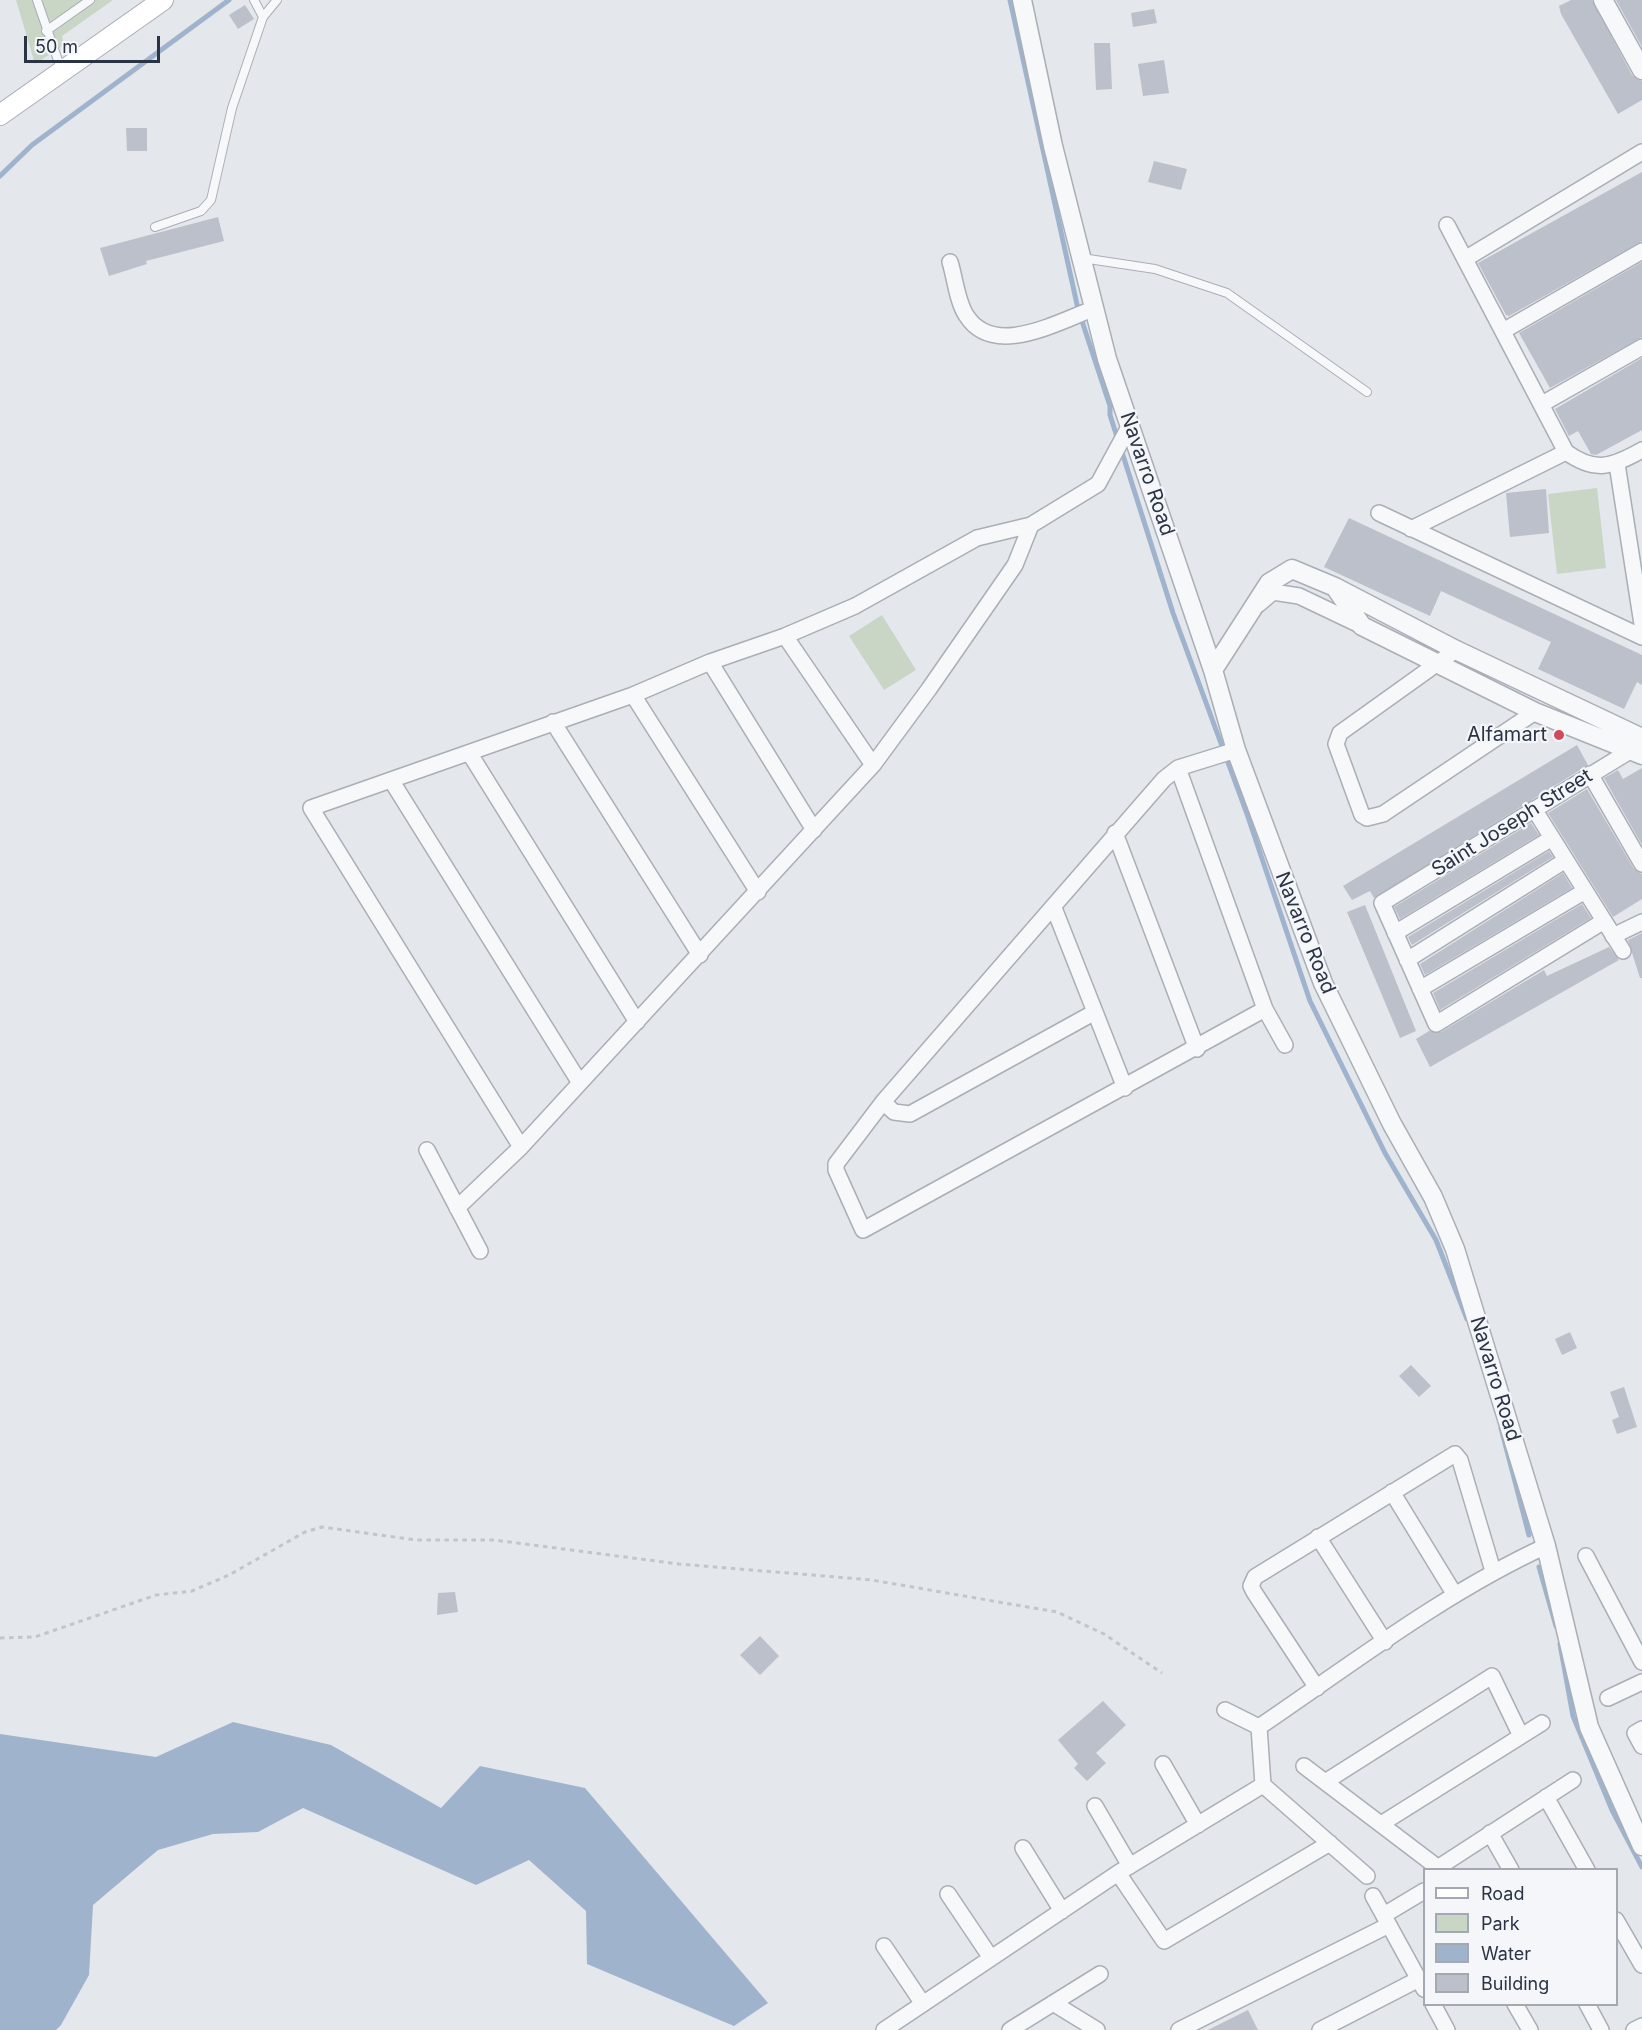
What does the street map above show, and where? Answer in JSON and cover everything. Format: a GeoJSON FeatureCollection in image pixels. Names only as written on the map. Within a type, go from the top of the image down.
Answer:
{"type":"FeatureCollection","features":[{"type":"Feature","properties":{"kind":"main road"},"geometry":{"type":"LineString","coordinates":[[0,115],[163,0]]}},
{"type":"Feature","properties":{"kind":"street","name":"Navarro Road"},"geometry":{"type":"LineString","coordinates":[[1022,0],[1053,146],[1081,258],[1083,313],[1123,438],[1213,670],[1228,752],[1323,983],[1392,1124],[1433,1197],[1452,1241],[1546,1546],[1589,1727],[1642,1846]]}},
{"type":"Feature","properties":{"kind":"street"},"geometry":{"type":"LineString","coordinates":[[1603,0],[1642,70]]}},
{"type":"Feature","properties":{"kind":"street"},"geometry":{"type":"LineString","coordinates":[[1465,259],[1642,152]]}},
{"type":"Feature","properties":{"kind":"street"},"geometry":{"type":"LineString","coordinates":[[1446,225],[1566,452],[1587,465],[1617,464],[1642,450]]}},
{"type":"Feature","properties":{"kind":"street"},"geometry":{"type":"LineString","coordinates":[[1503,331],[1642,251]]}},
{"type":"Feature","properties":{"kind":"street"},"geometry":{"type":"LineString","coordinates":[[950,262],[966,315],[984,334],[1007,337],[1083,313]]}},
{"type":"Feature","properties":{"kind":"street"},"geometry":{"type":"LineString","coordinates":[[1542,404],[1642,347]]}},
{"type":"Feature","properties":{"kind":"street"},"geometry":{"type":"LineString","coordinates":[[521,1147],[311,808],[633,695],[710,662],[785,636],[855,606],[977,538],[1031,525],[1098,484],[1123,438]]}},
{"type":"Feature","properties":{"kind":"street"},"geometry":{"type":"LineString","coordinates":[[1411,529],[1566,452]]}},
{"type":"Feature","properties":{"kind":"street"},"geometry":{"type":"LineString","coordinates":[[1617,464],[1642,624]]}},
{"type":"Feature","properties":{"kind":"street"},"geometry":{"type":"LineString","coordinates":[[1379,513],[1642,637]]}},
{"type":"Feature","properties":{"kind":"street"},"geometry":{"type":"LineString","coordinates":[[457,1208],[521,1147],[873,765],[1015,565],[1031,525]]}},
{"type":"Feature","properties":{"kind":"street"},"geometry":{"type":"LineString","coordinates":[[1213,670],[1269,583],[1292,569],[1335,587],[1455,651],[1581,710],[1639,747]]}},
{"type":"Feature","properties":{"kind":"street"},"geometry":{"type":"LineString","coordinates":[[1335,587],[1362,626]]}},
{"type":"Feature","properties":{"kind":"street"},"geometry":{"type":"LineString","coordinates":[[1250,611],[1273,592],[1299,596],[1535,712],[1639,747]]}},
{"type":"Feature","properties":{"kind":"street"},"geometry":{"type":"LineString","coordinates":[[785,636],[873,765]]}},
{"type":"Feature","properties":{"kind":"street"},"geometry":{"type":"LineString","coordinates":[[1455,651],[1340,733],[1336,744],[1362,814],[1367,818],[1383,814],[1535,712]]}},
{"type":"Feature","properties":{"kind":"street"},"geometry":{"type":"LineString","coordinates":[[710,662],[814,830]]}},
{"type":"Feature","properties":{"kind":"street"},"geometry":{"type":"LineString","coordinates":[[633,695],[758,892]]}},
{"type":"Feature","properties":{"kind":"street"},"geometry":{"type":"LineString","coordinates":[[1568,725],[1581,710]]}},
{"type":"Feature","properties":{"kind":"street"},"geometry":{"type":"LineString","coordinates":[[553,723],[700,955]]}},
{"type":"Feature","properties":{"kind":"street","name":"Saint Joseph Street"},"geometry":{"type":"LineString","coordinates":[[1395,933],[1382,903],[1590,774],[1639,747]]}},
{"type":"Feature","properties":{"kind":"street"},"geometry":{"type":"LineString","coordinates":[[1228,752],[1178,768],[1164,779],[883,1102],[836,1164],[836,1170],[863,1230],[1197,1049],[1265,1009]]}},
{"type":"Feature","properties":{"kind":"street"},"geometry":{"type":"LineString","coordinates":[[470,754],[637,1022]]}},
{"type":"Feature","properties":{"kind":"street"},"geometry":{"type":"LineString","coordinates":[[1178,768],[1265,1009],[1285,1045]]}},
{"type":"Feature","properties":{"kind":"street"},"geometry":{"type":"LineString","coordinates":[[1590,774],[1642,864]]}},
{"type":"Feature","properties":{"kind":"street"},"geometry":{"type":"LineString","coordinates":[[391,780],[580,1083]]}},
{"type":"Feature","properties":{"kind":"street"},"geometry":{"type":"LineString","coordinates":[[1534,809],[1623,951]]}},
{"type":"Feature","properties":{"kind":"street"},"geometry":{"type":"LineString","coordinates":[[1115,833],[1197,1049]]}},
{"type":"Feature","properties":{"kind":"street"},"geometry":{"type":"LineString","coordinates":[[1552,838],[1395,933],[1436,1024],[1604,921]]}},
{"type":"Feature","properties":{"kind":"street"},"geometry":{"type":"LineString","coordinates":[[1407,960],[1566,860]]}},
{"type":"Feature","properties":{"kind":"street"},"geometry":{"type":"LineString","coordinates":[[1420,989],[1585,891]]}},
{"type":"Feature","properties":{"kind":"street"},"geometry":{"type":"LineString","coordinates":[[1054,908],[1125,1088]]}},
{"type":"Feature","properties":{"kind":"street"},"geometry":{"type":"LineString","coordinates":[[1613,936],[1642,922]]}},
{"type":"Feature","properties":{"kind":"street"},"geometry":{"type":"LineString","coordinates":[[883,1102],[894,1112],[910,1114],[1095,1012]]}},
{"type":"Feature","properties":{"kind":"street"},"geometry":{"type":"LineString","coordinates":[[427,1150],[480,1251]]}},
{"type":"Feature","properties":{"kind":"street"},"geometry":{"type":"LineString","coordinates":[[1317,1688],[1251,1586],[1255,1577],[1449,1457],[1458,1456],[1494,1571]]}},
{"type":"Feature","properties":{"kind":"street"},"geometry":{"type":"LineString","coordinates":[[1392,1492],[1455,1595]]}},
{"type":"Feature","properties":{"kind":"street"},"geometry":{"type":"LineString","coordinates":[[1318,1537],[1385,1642]]}},
{"type":"Feature","properties":{"kind":"street"},"geometry":{"type":"LineString","coordinates":[[1259,1728],[1455,1595],[1494,1571],[1546,1546]]}},
{"type":"Feature","properties":{"kind":"street"},"geometry":{"type":"LineString","coordinates":[[1586,1556],[1642,1662]]}},
{"type":"Feature","properties":{"kind":"street"},"geometry":{"type":"LineString","coordinates":[[1325,1782],[1492,1676],[1521,1736]]}},
{"type":"Feature","properties":{"kind":"street"},"geometry":{"type":"LineString","coordinates":[[1608,1698],[1642,1682]]}},
{"type":"Feature","properties":{"kind":"street"},"geometry":{"type":"LineString","coordinates":[[1225,1710],[1259,1728]]}},
{"type":"Feature","properties":{"kind":"street"},"geometry":{"type":"LineString","coordinates":[[1381,1824],[1542,1723]]}},
{"type":"Feature","properties":{"kind":"street"},"geometry":{"type":"LineString","coordinates":[[1259,1728],[1263,1785],[1367,1876]]}},
{"type":"Feature","properties":{"kind":"street"},"geometry":{"type":"LineString","coordinates":[[1163,1764],[1198,1825]]}},
{"type":"Feature","properties":{"kind":"street"},"geometry":{"type":"LineString","coordinates":[[1304,1766],[1440,1868],[1573,1780]]}},
{"type":"Feature","properties":{"kind":"street"},"geometry":{"type":"LineString","coordinates":[[884,2030],[1124,1870],[1263,1785]]}},
{"type":"Feature","properties":{"kind":"street"},"geometry":{"type":"LineString","coordinates":[[1546,1797],[1586,1868]]}},
{"type":"Feature","properties":{"kind":"street"},"geometry":{"type":"LineString","coordinates":[[1095,1806],[1124,1870],[1164,1941],[1330,1843]]}},
{"type":"Feature","properties":{"kind":"street"},"geometry":{"type":"LineString","coordinates":[[1490,1833],[1510,1868]]}},
{"type":"Feature","properties":{"kind":"street"},"geometry":{"type":"LineString","coordinates":[[1023,1848],[1062,1911]]}},
{"type":"Feature","properties":{"kind":"street"},"geometry":{"type":"LineString","coordinates":[[1179,2030],[1386,1920],[1423,1892]]}},
{"type":"Feature","properties":{"kind":"street"},"geometry":{"type":"LineString","coordinates":[[948,1894],[991,1958]]}},
{"type":"Feature","properties":{"kind":"street"},"geometry":{"type":"LineString","coordinates":[[1320,2030],[1422,1984],[1373,1896]]}},
{"type":"Feature","properties":{"kind":"street"},"geometry":{"type":"LineString","coordinates":[[1618,1922],[1642,1965]]}},
{"type":"Feature","properties":{"kind":"street"},"geometry":{"type":"LineString","coordinates":[[884,1946],[923,2004]]}},
{"type":"Feature","properties":{"kind":"street"},"geometry":{"type":"LineString","coordinates":[[1010,2030],[1100,1974]]}},
{"type":"Feature","properties":{"kind":"street"},"geometry":{"type":"LineString","coordinates":[[1053,2003],[1097,2030]]}},
{"type":"Feature","properties":{"kind":"street"},"geometry":{"type":"LineString","coordinates":[[1434,2006],[1447,2030]]}},
{"type":"Feature","properties":{"kind":"street"},"geometry":{"type":"LineString","coordinates":[[1516,2006],[1530,2030]]}},
{"type":"Feature","properties":{"kind":"street"},"geometry":{"type":"LineString","coordinates":[[1588,2006],[1601,2030]]}},
{"type":"Feature","properties":{"kind":"street"},"geometry":{"type":"LineString","coordinates":[[1634,2030],[1642,2026]]}},
{"type":"Feature","properties":{"kind":"lane"},"geometry":{"type":"LineString","coordinates":[[37,0],[62,72]]}},
{"type":"Feature","properties":{"kind":"lane"},"geometry":{"type":"LineString","coordinates":[[46,31],[90,0]]}},
{"type":"Feature","properties":{"kind":"lane"},"geometry":{"type":"LineString","coordinates":[[254,0],[263,17]]}},
{"type":"Feature","properties":{"kind":"lane"},"geometry":{"type":"LineString","coordinates":[[155,227],[201,211],[211,200],[232,108],[263,17],[277,0]]}},
{"type":"Feature","properties":{"kind":"lane"},"geometry":{"type":"LineString","coordinates":[[1081,258],[1155,269],[1227,293],[1367,392]]}},
{"type":"Feature","properties":{"kind":"path"},"geometry":{"type":"LineString","coordinates":[[0,1638],[35,1637],[156,1595],[192,1591],[229,1575],[305,1532],[322,1527],[416,1540],[494,1540],[679,1564],[872,1580],[1057,1612],[1104,1634],[1162,1673]]}},
{"type":"Feature","properties":{"kind":"green space"},"geometry":{"type":"Polygon","coordinates":[[[16,0],[113,0],[62,36],[64,45],[35,64],[16,0]]]}},
{"type":"Feature","properties":{"kind":"green space"},"geometry":{"type":"Polygon","coordinates":[[[1597,488],[1606,568],[1557,574],[1548,494],[1597,488]]]}},
{"type":"Feature","properties":{"kind":"green space"},"geometry":{"type":"Polygon","coordinates":[[[882,615],[916,670],[884,690],[849,636],[882,615]]]}},
{"type":"Feature","properties":{"kind":"water"},"geometry":{"type":"Polygon","coordinates":[[[233,1722],[331,1745],[441,1808],[480,1766],[585,1788],[768,2003],[734,2026],[587,1964],[586,1911],[529,1860],[476,1885],[303,1808],[258,1832],[213,1834],[158,1850],[93,1905],[89,1975],[61,2025],[56,2030],[0,2030],[0,1734],[156,1757],[233,1722]]]}},
{"type":"Feature","properties":{"kind":"building"},"geometry":{"type":"Polygon","coordinates":[[[1571,0],[1592,0],[1632,75],[1642,81],[1642,100],[1618,114],[1561,14],[1559,6],[1571,0]]]}},
{"type":"Feature","properties":{"kind":"building"},"geometry":{"type":"Polygon","coordinates":[[[1616,0],[1642,0],[1642,47],[1616,0]]]}},
{"type":"Feature","properties":{"kind":"building"},"geometry":{"type":"Polygon","coordinates":[[[245,5],[254,19],[238,29],[229,15],[245,5]]]}},
{"type":"Feature","properties":{"kind":"building"},"geometry":{"type":"Polygon","coordinates":[[[1154,9],[1157,23],[1133,27],[1131,13],[1154,9]]]}},
{"type":"Feature","properties":{"kind":"building"},"geometry":{"type":"Polygon","coordinates":[[[1094,43],[1110,43],[1112,89],[1096,90],[1094,43]]]}},
{"type":"Feature","properties":{"kind":"building"},"geometry":{"type":"Polygon","coordinates":[[[1164,60],[1169,93],[1143,96],[1138,64],[1164,60]]]}},
{"type":"Feature","properties":{"kind":"building"},"geometry":{"type":"Polygon","coordinates":[[[126,128],[147,128],[147,151],[127,151],[126,128]]]}},
{"type":"Feature","properties":{"kind":"building"},"geometry":{"type":"Polygon","coordinates":[[[1154,161],[1187,169],[1181,190],[1148,182],[1154,161]]]}},
{"type":"Feature","properties":{"kind":"building"},"geometry":{"type":"Polygon","coordinates":[[[1642,172],[1642,241],[1509,316],[1506,315],[1478,263],[1642,172]]]}},
{"type":"Feature","properties":{"kind":"building"},"geometry":{"type":"Polygon","coordinates":[[[218,217],[224,241],[146,261],[147,264],[109,276],[100,248],[218,217]]]}},
{"type":"Feature","properties":{"kind":"building"},"geometry":{"type":"Polygon","coordinates":[[[1642,262],[1642,337],[1550,388],[1519,333],[1642,262]]]}},
{"type":"Feature","properties":{"kind":"building"},"geometry":{"type":"Polygon","coordinates":[[[1642,358],[1642,430],[1596,455],[1591,454],[1578,431],[1569,436],[1555,409],[1642,358]]]}},
{"type":"Feature","properties":{"kind":"building"},"geometry":{"type":"Polygon","coordinates":[[[1546,489],[1549,533],[1510,537],[1506,493],[1546,489]]]}},
{"type":"Feature","properties":{"kind":"building"},"geometry":{"type":"Polygon","coordinates":[[[1349,518],[1642,655],[1642,685],[1637,682],[1624,709],[1538,669],[1551,642],[1441,591],[1430,616],[1324,567],[1349,518]]]}},
{"type":"Feature","properties":{"kind":"building"},"geometry":{"type":"Polygon","coordinates":[[[1577,745],[1588,765],[1374,898],[1370,891],[1352,900],[1343,886],[1577,745]]]}},
{"type":"Feature","properties":{"kind":"building"},"geometry":{"type":"Polygon","coordinates":[[[1642,768],[1642,845],[1604,778],[1618,770],[1623,779],[1642,768]]]}},
{"type":"Feature","properties":{"kind":"building"},"geometry":{"type":"Polygon","coordinates":[[[1587,789],[1634,869],[1642,874],[1642,899],[1613,917],[1548,813],[1587,789]]]}},
{"type":"Feature","properties":{"kind":"building"},"geometry":{"type":"Polygon","coordinates":[[[1531,823],[1539,835],[1400,919],[1394,907],[1531,823]]]}},
{"type":"Feature","properties":{"kind":"building"},"geometry":{"type":"Polygon","coordinates":[[[1549,851],[1553,857],[1412,945],[1408,937],[1549,851]]]}},
{"type":"Feature","properties":{"kind":"building"},"geometry":{"type":"Polygon","coordinates":[[[1563,873],[1572,888],[1425,975],[1420,964],[1563,873]]]}},
{"type":"Feature","properties":{"kind":"building"},"geometry":{"type":"Polygon","coordinates":[[[1582,904],[1591,918],[1440,1010],[1433,993],[1582,904]]]}},
{"type":"Feature","properties":{"kind":"building"},"geometry":{"type":"Polygon","coordinates":[[[1365,905],[1416,1031],[1400,1038],[1347,912],[1365,905]]]}},
{"type":"Feature","properties":{"kind":"building"},"geometry":{"type":"Polygon","coordinates":[[[1642,933],[1642,978],[1640,978],[1628,940],[1642,933]]]}},
{"type":"Feature","properties":{"kind":"building"},"geometry":{"type":"Polygon","coordinates":[[[1609,947],[1619,960],[1430,1067],[1416,1039],[1429,1031],[1441,1032],[1544,970],[1547,976],[1609,947]]]}},
{"type":"Feature","properties":{"kind":"building"},"geometry":{"type":"Polygon","coordinates":[[[1570,1332],[1577,1348],[1562,1355],[1555,1339],[1570,1332]]]}},
{"type":"Feature","properties":{"kind":"building"},"geometry":{"type":"Polygon","coordinates":[[[1411,1365],[1431,1386],[1419,1397],[1399,1376],[1411,1365]]]}},
{"type":"Feature","properties":{"kind":"building"},"geometry":{"type":"Polygon","coordinates":[[[1624,1387],[1637,1427],[1617,1434],[1612,1420],[1619,1417],[1610,1392],[1624,1387]]]}},
{"type":"Feature","properties":{"kind":"building"},"geometry":{"type":"Polygon","coordinates":[[[455,1592],[458,1612],[437,1615],[438,1593],[455,1592]]]}},
{"type":"Feature","properties":{"kind":"building"},"geometry":{"type":"Polygon","coordinates":[[[760,1636],[779,1656],[760,1675],[740,1655],[760,1636]]]}},
{"type":"Feature","properties":{"kind":"building"},"geometry":{"type":"Polygon","coordinates":[[[1103,1701],[1126,1725],[1096,1753],[1106,1763],[1087,1781],[1074,1768],[1078,1764],[1058,1740],[1103,1701]]]}},
{"type":"Feature","properties":{"kind":"building"},"geometry":{"type":"Polygon","coordinates":[[[1248,2010],[1258,2030],[1208,2030],[1248,2010]]]}},
{"type":"Feature","properties":{"kind":"waterway"},"geometry":{"type":"LineString","coordinates":[[0,176],[32,145],[229,0]]}},
{"type":"Feature","properties":{"kind":"waterway"},"geometry":{"type":"LineString","coordinates":[[1010,0],[1078,309],[1110,406],[1110,415],[1118,440]]}},
{"type":"Feature","properties":{"kind":"waterway"},"geometry":{"type":"LineString","coordinates":[[1121,449],[1173,613],[1247,814],[1310,1001],[1385,1153],[1436,1240],[1467,1319]]}},
{"type":"Feature","properties":{"kind":"waterway"},"geometry":{"type":"LineString","coordinates":[[1501,1428],[1529,1535]]}},
{"type":"Feature","properties":{"kind":"waterway"},"geometry":{"type":"LineString","coordinates":[[1539,1567],[1556,1626]]}},
{"type":"Feature","properties":{"kind":"waterway"},"geometry":{"type":"LineString","coordinates":[[1560,1644],[1573,1716],[1612,1810],[1642,1867]]}},
{"type":"Feature","properties":{"kind":"place","name":"Alfamart"},"geometry":{"type":"Point","coordinates":[1559,735]}}]}
